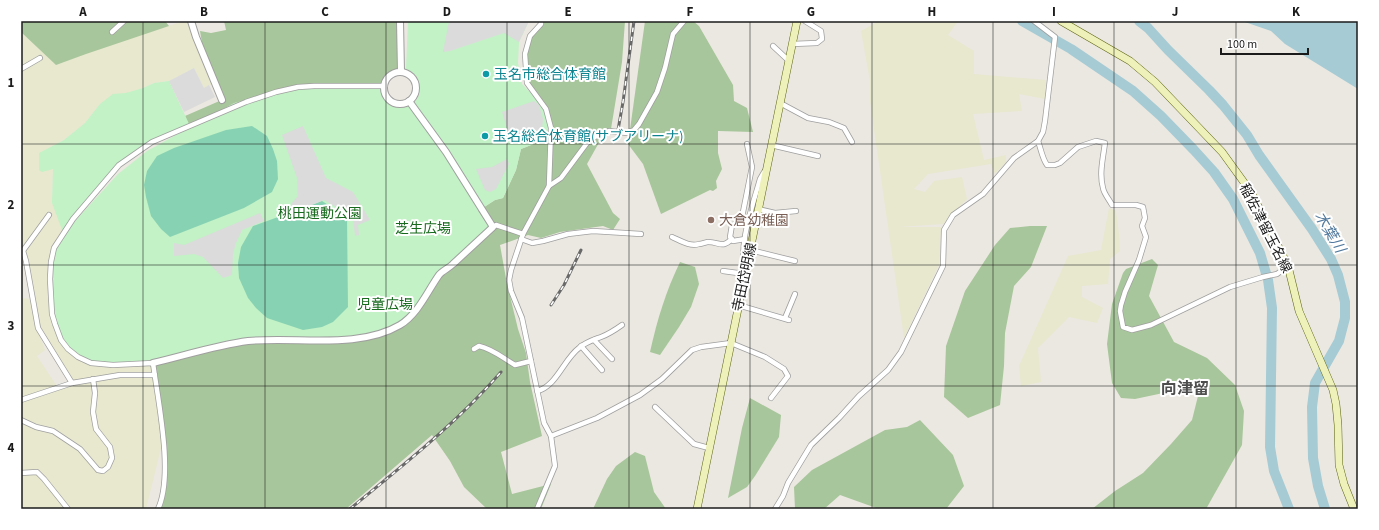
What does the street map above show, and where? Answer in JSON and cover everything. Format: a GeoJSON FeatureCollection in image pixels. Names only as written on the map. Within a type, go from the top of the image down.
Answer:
{"type":"FeatureCollection","features":[{"type":"Feature","properties":{"kind":"main road","name":"寺田岱明線"},"geometry":{"type":"LineString","coordinates":[[697,509],[797,21]]}},
{"type":"Feature","properties":{"kind":"main road","name":"稲佐津留玉名線"},"geometry":{"type":"LineString","coordinates":[[1061,21],[1130,61],[1155,82],[1222,152],[1251,192],[1288,266],[1299,311],[1327,375],[1336,404],[1339,465],[1344,484],[1354,509]]}},
{"type":"Feature","properties":{"kind":"street"},"geometry":{"type":"LineString","coordinates":[[112,32],[124,21]]}},
{"type":"Feature","properties":{"kind":"street"},"geometry":{"type":"LineString","coordinates":[[191,21],[222,100]]}},
{"type":"Feature","properties":{"kind":"street"},"geometry":{"type":"LineString","coordinates":[[400,21],[401,72]]}},
{"type":"Feature","properties":{"kind":"street"},"geometry":{"type":"LineString","coordinates":[[537,509],[555,466],[551,436],[544,423],[522,318],[509,280],[510,270],[522,236],[549,186],[551,128],[546,109],[527,83],[525,54],[530,36],[541,24],[541,21]]}},
{"type":"Feature","properties":{"kind":"street"},"geometry":{"type":"LineString","coordinates":[[549,186],[561,178],[590,139],[609,131],[627,133],[634,130],[639,124],[657,92],[665,68],[673,34],[684,21]]}},
{"type":"Feature","properties":{"kind":"street"},"geometry":{"type":"LineString","coordinates":[[792,44],[817,43],[822,39],[821,31],[805,21]]}},
{"type":"Feature","properties":{"kind":"street"},"geometry":{"type":"LineString","coordinates":[[776,509],[788,483],[812,445],[859,396],[888,370],[901,352],[943,266],[944,230],[953,215],[983,194],[1014,158],[1038,141],[1043,132],[1055,37],[1034,21]]}},
{"type":"Feature","properties":{"kind":"street"},"geometry":{"type":"LineString","coordinates":[[773,46],[788,60]]}},
{"type":"Feature","properties":{"kind":"street"},"geometry":{"type":"LineString","coordinates":[[21,69],[40,58]]}},
{"type":"Feature","properties":{"kind":"street"},"geometry":{"type":"LineString","coordinates":[[401,72],[410,75],[416,83],[415,93],[409,101],[400,104],[390,100],[385,91],[385,86],[385,82],[390,76],[401,72]]}},
{"type":"Feature","properties":{"kind":"street"},"geometry":{"type":"LineString","coordinates":[[385,86],[314,86],[298,87],[276,92],[246,102],[152,142],[119,165],[73,219],[54,248],[50,279],[52,314],[62,340],[78,357],[90,363],[113,364],[153,363],[246,341],[272,339],[368,338],[383,333],[401,324],[411,315],[426,296],[440,274],[451,266],[496,225],[522,236],[532,243],[568,234],[593,231],[641,234]]}},
{"type":"Feature","properties":{"kind":"street"},"geometry":{"type":"LineString","coordinates":[[409,101],[446,152],[493,227]]}},
{"type":"Feature","properties":{"kind":"street"},"geometry":{"type":"LineString","coordinates":[[780,103],[808,118],[829,122],[844,128],[852,142]]}},
{"type":"Feature","properties":{"kind":"street"},"geometry":{"type":"LineString","coordinates":[[1038,141],[1043,160],[1046,165],[1060,163],[1078,147],[1096,141],[1105,143],[1101,174],[1103,188],[1106,195],[1112,205],[1136,205],[1143,207],[1145,218],[1142,226],[1146,238],[1121,305],[1120,311],[1123,327],[1132,330],[1151,325],[1230,287],[1277,274],[1288,266]]}},
{"type":"Feature","properties":{"kind":"street"},"geometry":{"type":"LineString","coordinates":[[740,222],[752,167],[747,144]]}},
{"type":"Feature","properties":{"kind":"street"},"geometry":{"type":"LineString","coordinates":[[771,145],[818,156]]}},
{"type":"Feature","properties":{"kind":"street"},"geometry":{"type":"LineString","coordinates":[[723,271],[745,274],[743,266],[747,227],[760,179],[766,167]]}},
{"type":"Feature","properties":{"kind":"street"},"geometry":{"type":"LineString","coordinates":[[758,209],[775,213],[796,211]]}},
{"type":"Feature","properties":{"kind":"street"},"geometry":{"type":"LineString","coordinates":[[49,215],[22,252],[26,261],[38,328],[72,383]]}},
{"type":"Feature","properties":{"kind":"street"},"geometry":{"type":"LineString","coordinates":[[740,222],[747,227]]}},
{"type":"Feature","properties":{"kind":"street"},"geometry":{"type":"LineString","coordinates":[[732,239],[730,237],[732,225],[740,222]]}},
{"type":"Feature","properties":{"kind":"street"},"geometry":{"type":"LineString","coordinates":[[672,237],[686,244],[698,245],[708,242],[719,245],[726,244],[732,239]]}},
{"type":"Feature","properties":{"kind":"street"},"geometry":{"type":"LineString","coordinates":[[732,239],[733,241],[745,239]]}},
{"type":"Feature","properties":{"kind":"street"},"geometry":{"type":"LineString","coordinates":[[750,250],[795,261]]}},
{"type":"Feature","properties":{"kind":"street"},"geometry":{"type":"LineString","coordinates":[[738,306],[787,319],[795,294]]}},
{"type":"Feature","properties":{"kind":"street"},"geometry":{"type":"LineString","coordinates":[[537,391],[543,390],[549,386],[569,358],[581,346],[612,332],[622,325]]}},
{"type":"Feature","properties":{"kind":"street"},"geometry":{"type":"LineString","coordinates":[[594,340],[612,359]]}},
{"type":"Feature","properties":{"kind":"street"},"geometry":{"type":"LineString","coordinates":[[551,436],[597,418],[640,395],[662,379],[692,350],[701,347],[731,343],[765,357],[784,369],[788,376],[771,398]]}},
{"type":"Feature","properties":{"kind":"street"},"geometry":{"type":"LineString","coordinates":[[474,348],[480,346],[493,350],[515,365],[531,361]]}},
{"type":"Feature","properties":{"kind":"street"},"geometry":{"type":"LineString","coordinates":[[581,346],[602,370]]}},
{"type":"Feature","properties":{"kind":"street"},"geometry":{"type":"LineString","coordinates":[[153,363],[163,440],[165,478],[162,502],[158,509]]}},
{"type":"Feature","properties":{"kind":"street"},"geometry":{"type":"LineString","coordinates":[[21,400],[72,383],[93,379],[120,375],[155,376]]}},
{"type":"Feature","properties":{"kind":"street"},"geometry":{"type":"LineString","coordinates":[[21,420],[36,427],[53,431],[80,450],[98,470],[103,471],[108,467],[112,458],[110,447],[96,429],[93,412],[95,393],[93,379]]}},
{"type":"Feature","properties":{"kind":"street"},"geometry":{"type":"LineString","coordinates":[[655,407],[694,444],[709,448]]}},
{"type":"Feature","properties":{"kind":"street"},"geometry":{"type":"LineString","coordinates":[[21,473],[37,472],[68,509]]}},
{"type":"Feature","properties":{"kind":"green space"},"geometry":{"type":"Polygon","coordinates":[[[21,21],[165,21],[169,26],[56,65],[21,32],[21,21]]]}},
{"type":"Feature","properties":{"kind":"green space"},"geometry":{"type":"Polygon","coordinates":[[[184,21],[191,21],[214,83],[204,88],[194,68],[169,81],[154,83],[100,104],[85,123],[64,140],[39,153],[39,161],[53,168],[52,203],[153,363],[163,440],[146,509],[21,509],[21,298],[31,299],[37,329],[45,350],[37,356],[58,388],[72,383],[38,328],[23,257],[21,257],[21,32],[56,65],[103,47],[184,21]]]}},
{"type":"Feature","properties":{"kind":"green space"},"geometry":{"type":"Polygon","coordinates":[[[224,21],[400,21],[401,69],[390,74],[386,78],[384,84],[190,127],[185,116],[224,99],[202,43],[200,31],[211,33],[226,30],[224,21]]]}},
{"type":"Feature","properties":{"kind":"green space","name":"桃田運動公園"},"geometry":{"type":"Polygon","coordinates":[[[408,21],[529,21],[519,42],[518,63],[522,84],[546,109],[551,128],[546,139],[521,149],[516,170],[503,198],[495,200],[478,211],[488,226],[486,236],[448,268],[413,314],[383,333],[336,339],[246,341],[171,359],[119,366],[85,361],[68,349],[55,324],[50,279],[54,248],[76,220],[118,174],[147,151],[234,103],[282,90],[311,85],[381,88],[384,98],[389,104],[396,108],[404,108],[411,105],[417,99],[420,92],[419,82],[416,75],[406,69],[408,21]]]}},
{"type":"Feature","properties":{"kind":"green space","name":"児童広場"},"geometry":{"type":"Polygon","coordinates":[[[546,21],[625,21],[622,62],[610,135],[601,139],[587,164],[613,213],[620,219],[613,230],[603,226],[560,232],[541,238],[528,235],[500,245],[507,284],[518,329],[526,353],[530,382],[542,436],[501,452],[512,494],[551,484],[541,509],[487,509],[464,487],[450,461],[432,435],[346,509],[158,509],[165,478],[153,363],[433,284],[488,226],[478,211],[495,200],[503,198],[516,170],[521,149],[546,139],[551,128],[546,109],[527,83],[525,54],[530,36],[541,24],[546,21]]]}},
{"type":"Feature","properties":{"kind":"green space"},"geometry":{"type":"Polygon","coordinates":[[[645,21],[693,21],[699,26],[733,85],[734,101],[747,108],[753,132],[718,131],[718,153],[722,169],[716,181],[717,188],[661,214],[643,164],[628,144],[645,21]]]}},
{"type":"Feature","properties":{"kind":"green space"},"geometry":{"type":"Polygon","coordinates":[[[879,21],[958,21],[948,35],[974,51],[974,74],[1046,80],[1045,99],[1019,94],[1022,111],[973,114],[984,160],[1006,155],[1006,162],[995,174],[991,164],[928,174],[914,189],[925,192],[934,181],[962,177],[967,199],[943,224],[898,227],[941,227],[939,265],[904,338],[870,101],[870,81],[861,31],[879,21]]]}},
{"type":"Feature","properties":{"kind":"green space"},"geometry":{"type":"Polygon","coordinates":[[[169,81],[190,126],[154,142],[119,165],[81,209],[64,235],[52,203],[53,169],[42,172],[39,170],[39,153],[64,140],[85,123],[100,104],[113,94],[126,93],[154,83],[169,81]]]}},
{"type":"Feature","properties":{"kind":"green space"},"geometry":{"type":"Polygon","coordinates":[[[252,126],[267,136],[277,161],[278,179],[272,192],[244,208],[170,237],[161,229],[151,216],[144,185],[147,171],[157,156],[174,148],[226,130],[252,126]]]}},
{"type":"Feature","properties":{"kind":"green space"},"geometry":{"type":"Polygon","coordinates":[[[322,201],[347,217],[348,307],[333,322],[322,327],[303,330],[267,318],[256,308],[248,298],[239,278],[238,263],[241,247],[253,226],[322,201]]]}},
{"type":"Feature","properties":{"kind":"green space"},"geometry":{"type":"Polygon","coordinates":[[[1109,208],[1116,211],[1120,251],[1110,259],[1108,284],[1082,286],[1082,297],[1103,308],[1097,323],[1069,317],[1038,348],[1041,382],[1021,386],[1019,366],[1068,256],[1101,250],[1109,208]]]}},
{"type":"Feature","properties":{"kind":"green space"},"geometry":{"type":"Polygon","coordinates":[[[1047,226],[1031,267],[1014,286],[1005,333],[1004,366],[1000,405],[968,418],[944,397],[946,346],[965,291],[995,245],[1010,228],[1047,226]]]}},
{"type":"Feature","properties":{"kind":"green space"},"geometry":{"type":"Polygon","coordinates":[[[1152,259],[1158,265],[1149,296],[1174,342],[1207,358],[1235,385],[1244,411],[1242,445],[1206,509],[1092,509],[1115,491],[1143,473],[1171,444],[1192,420],[1200,388],[1168,392],[1135,399],[1121,398],[1112,383],[1107,344],[1112,304],[1123,273],[1126,269],[1152,259]]]}},
{"type":"Feature","properties":{"kind":"green space"},"geometry":{"type":"Polygon","coordinates":[[[680,262],[695,267],[699,284],[691,307],[660,355],[650,352],[662,306],[680,262]]]}},
{"type":"Feature","properties":{"kind":"green space"},"geometry":{"type":"Polygon","coordinates":[[[750,398],[781,415],[779,437],[747,487],[728,498],[742,428],[750,398]]]}},
{"type":"Feature","properties":{"kind":"green space"},"geometry":{"type":"Polygon","coordinates":[[[920,420],[953,455],[964,486],[946,509],[879,509],[840,495],[824,509],[795,509],[794,487],[812,470],[885,430],[907,427],[920,420]]]}},
{"type":"Feature","properties":{"kind":"green space"},"geometry":{"type":"Polygon","coordinates":[[[635,452],[645,456],[654,492],[666,509],[593,509],[607,479],[616,466],[635,452]]]}},
{"type":"Feature","properties":{"kind":"shaded area"},"geometry":{"type":"Polygon","coordinates":[[[449,21],[529,21],[519,42],[504,33],[443,52],[449,21]]]}},
{"type":"Feature","properties":{"kind":"shaded area"},"geometry":{"type":"Polygon","coordinates":[[[194,68],[204,88],[209,85],[215,97],[184,112],[169,81],[194,68]]]}},
{"type":"Feature","properties":{"kind":"shaded area"},"geometry":{"type":"Polygon","coordinates":[[[534,101],[539,105],[543,119],[542,131],[511,141],[502,112],[534,101]]]}},
{"type":"Feature","properties":{"kind":"shaded area"},"geometry":{"type":"Polygon","coordinates":[[[303,126],[326,178],[353,192],[370,220],[358,225],[359,235],[355,236],[353,217],[324,200],[295,212],[291,204],[298,196],[297,178],[282,135],[303,126]]]}},
{"type":"Feature","properties":{"kind":"shaded area"},"geometry":{"type":"Polygon","coordinates":[[[507,159],[509,164],[496,189],[490,192],[485,190],[476,169],[492,167],[507,159]]]}},
{"type":"Feature","properties":{"kind":"shaded area"},"geometry":{"type":"Polygon","coordinates":[[[260,213],[264,221],[242,230],[236,243],[233,254],[232,275],[223,278],[203,257],[194,254],[174,256],[174,243],[184,245],[260,213]]]}},
{"type":"Feature","properties":{"kind":"water"},"geometry":{"type":"Polygon","coordinates":[[[1242,21],[1358,21],[1358,89],[1285,44],[1271,31],[1242,21]]]}},
{"type":"Feature","properties":{"kind":"waterway"},"geometry":{"type":"LineString","coordinates":[[1022,21],[1071,49],[1133,91],[1161,116],[1194,150],[1214,172],[1233,199],[1260,253],[1268,280],[1272,308],[1270,447],[1274,471],[1289,509]]}},
{"type":"Feature","properties":{"kind":"waterway","name":"木葉川"},"geometry":{"type":"LineString","coordinates":[[1139,21],[1148,28],[1209,90],[1247,135],[1259,155],[1312,229],[1331,259],[1338,275],[1345,302],[1345,318],[1339,341],[1315,383],[1312,407],[1313,458],[1318,486],[1325,509]]}},
{"type":"Feature","properties":{"kind":"railway"},"geometry":{"type":"LineString","coordinates":[[618,130],[634,21]]}},
{"type":"Feature","properties":{"kind":"railway"},"geometry":{"type":"LineString","coordinates":[[551,305],[564,285],[581,250]]}},
{"type":"Feature","properties":{"kind":"railway"},"geometry":{"type":"LineString","coordinates":[[350,509],[448,426],[501,372]]}},
{"type":"Feature","properties":{"kind":"place","name":"玉名市総合体育館"},"geometry":{"type":"Point","coordinates":[486,74]}},
{"type":"Feature","properties":{"kind":"place","name":"玉名総合体育館(サブアリーナ)"},"geometry":{"type":"Point","coordinates":[485,136]}},
{"type":"Feature","properties":{"kind":"place","name":"大倉幼稚園"},"geometry":{"type":"Point","coordinates":[711,220]}},
{"type":"Feature","properties":{"kind":"district","name":"向津留"},"geometry":{"type":"Point","coordinates":[1185,388]}},
{"type":"Feature","properties":{"kind":"park label","name":"芝生広場"},"geometry":{"type":"Point","coordinates":[423,228]}}]}
